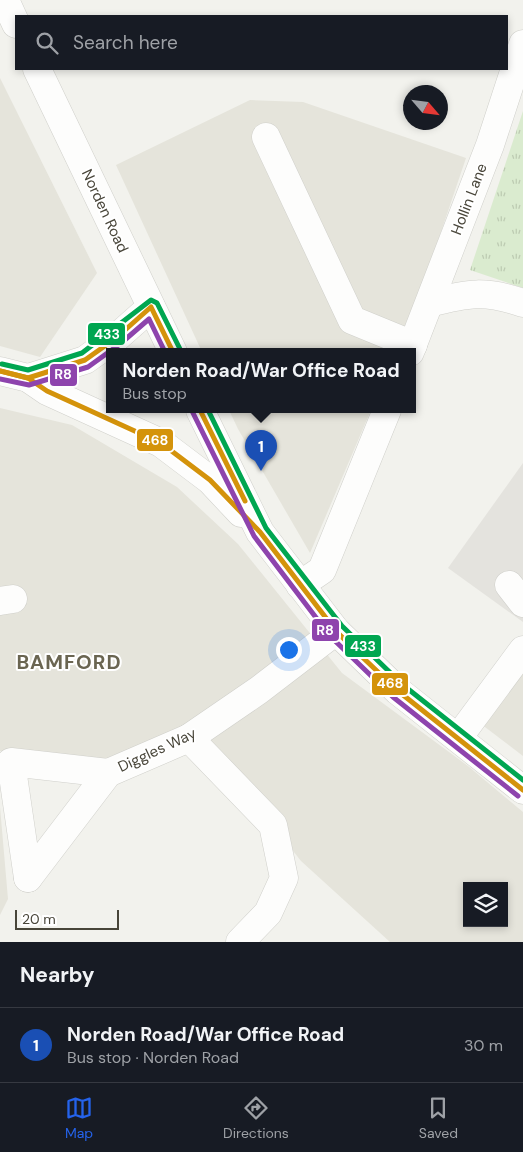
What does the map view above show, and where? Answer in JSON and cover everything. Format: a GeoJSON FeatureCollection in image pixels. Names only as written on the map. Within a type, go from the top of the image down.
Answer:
{"type":"FeatureCollection","features":[{"type":"Feature","properties":{"kind":"street"},"geometry":{"type":"LineString","coordinates":[[5,0],[15,22]]}},
{"type":"Feature","properties":{"kind":"street","name":"Hollin Lane"},"geometry":{"type":"LineString","coordinates":[[412,348],[490,144],[523,44]]}},
{"type":"Feature","properties":{"kind":"street","name":"Norden Road"},"geometry":{"type":"LineString","coordinates":[[37,70],[171,348]]}},
{"type":"Feature","properties":{"kind":"street"},"geometry":{"type":"LineString","coordinates":[[266,138],[352,320],[410,348]]}},
{"type":"Feature","properties":{"kind":"street"},"geometry":{"type":"LineString","coordinates":[[430,303],[466,293],[502,296],[523,303]]}},
{"type":"Feature","properties":{"kind":"street"},"geometry":{"type":"LineString","coordinates":[[28,378],[85,360],[116,338],[151,307]]}},
{"type":"Feature","properties":{"kind":"street"},"geometry":{"type":"LineString","coordinates":[[0,371],[28,378],[47,392],[161,443],[210,480],[260,532],[336,631],[398,691],[523,790]]}},
{"type":"Feature","properties":{"kind":"street"},"geometry":{"type":"LineString","coordinates":[[201,413],[260,532]]}},
{"type":"Feature","properties":{"kind":"street"},"geometry":{"type":"LineString","coordinates":[[300,584],[322,570],[386,413]]}},
{"type":"Feature","properties":{"kind":"street","name":"Diggles Way"},"geometry":{"type":"LineString","coordinates":[[6,756],[28,878],[108,774],[189,738],[258,690],[336,631]]}},
{"type":"Feature","properties":{"kind":"street"},"geometry":{"type":"LineString","coordinates":[[458,738],[523,650]]}},
{"type":"Feature","properties":{"kind":"street"},"geometry":{"type":"LineString","coordinates":[[189,738],[274,826],[284,878],[268,913],[240,942]]}},
{"type":"Feature","properties":{"kind":"street"},"geometry":{"type":"LineString","coordinates":[[6,756],[108,774]]}},
{"type":"Feature","properties":{"kind":"shaded area"},"geometry":{"type":"Polygon","coordinates":[[[0,78],[97,273],[40,357],[0,346],[0,78]]]}},
{"type":"Feature","properties":{"kind":"shaded area"},"geometry":{"type":"Polygon","coordinates":[[[250,100],[303,102],[466,158],[420,294],[397,348],[200,348],[116,165],[250,100]]]}},
{"type":"Feature","properties":{"kind":"shaded area"},"geometry":{"type":"Polygon","coordinates":[[[0,408],[72,425],[177,487],[238,544],[342,673],[468,766],[523,812],[523,942],[390,942],[301,861],[211,746],[123,765],[0,751],[0,408]]]}},
{"type":"Feature","properties":{"kind":"shaded area"},"geometry":{"type":"Polygon","coordinates":[[[230,413],[370,413],[310,553],[230,413]]]}},
{"type":"Feature","properties":{"kind":"shaded area"},"geometry":{"type":"Polygon","coordinates":[[[523,463],[523,622],[448,568],[523,463]]]}},
{"type":"Feature","properties":{"kind":"shaded area"},"geometry":{"type":"Polygon","coordinates":[[[523,670],[523,756],[481,724],[523,670]]]}},
{"type":"Feature","properties":{"kind":"shaded area"},"geometry":{"type":"Polygon","coordinates":[[[0,807],[8,899],[0,915],[0,807]]]}},
{"type":"Feature","properties":{"kind":"green space"},"geometry":{"type":"Polygon","coordinates":[[[523,111],[523,288],[470,270],[523,111]]]}},
{"type":"Feature","properties":{"kind":"transit line","name":"433"},"geometry":{"type":"LineString","coordinates":[[2,364],[28,370],[82,353],[151,300],[157,303],[180,348]]}},
{"type":"Feature","properties":{"kind":"transit line","name":"468"},"geometry":{"type":"LineString","coordinates":[[0,371],[28,378],[85,360],[116,338],[151,307],[171,348]]}},
{"type":"Feature","properties":{"kind":"transit line","name":"R8"},"geometry":{"type":"LineString","coordinates":[[114,348],[149,319],[163,348]]}},
{"type":"Feature","properties":{"kind":"transit line","name":"R8"},"geometry":{"type":"LineString","coordinates":[[0,379],[29,385],[88,367],[106,354]]}},
{"type":"Feature","properties":{"kind":"transit line","name":"468"},"geometry":{"type":"LineString","coordinates":[[0,371],[28,378],[47,391],[161,443],[210,480],[260,532],[336,631],[357,652],[398,691],[523,790]]}},
{"type":"Feature","properties":{"kind":"transit line","name":"R8"},"geometry":{"type":"LineString","coordinates":[[193,413],[254,536],[330,636],[393,697],[518,796]]}},
{"type":"Feature","properties":{"kind":"transit line","name":"468"},"geometry":{"type":"LineString","coordinates":[[201,413],[245,501]]}},
{"type":"Feature","properties":{"kind":"transit line","name":"433"},"geometry":{"type":"LineString","coordinates":[[209,413],[266,528],[342,626],[403,685],[523,780]]}},
{"type":"Feature","properties":{"kind":"place","name":"Norden Road/War Office Road"},"geometry":{"type":"Point","coordinates":[261,471]}},
{"type":"Feature","properties":{"kind":"district","name":"BAMFORD"},"geometry":{"type":"Point","coordinates":[69,662]}}]}
